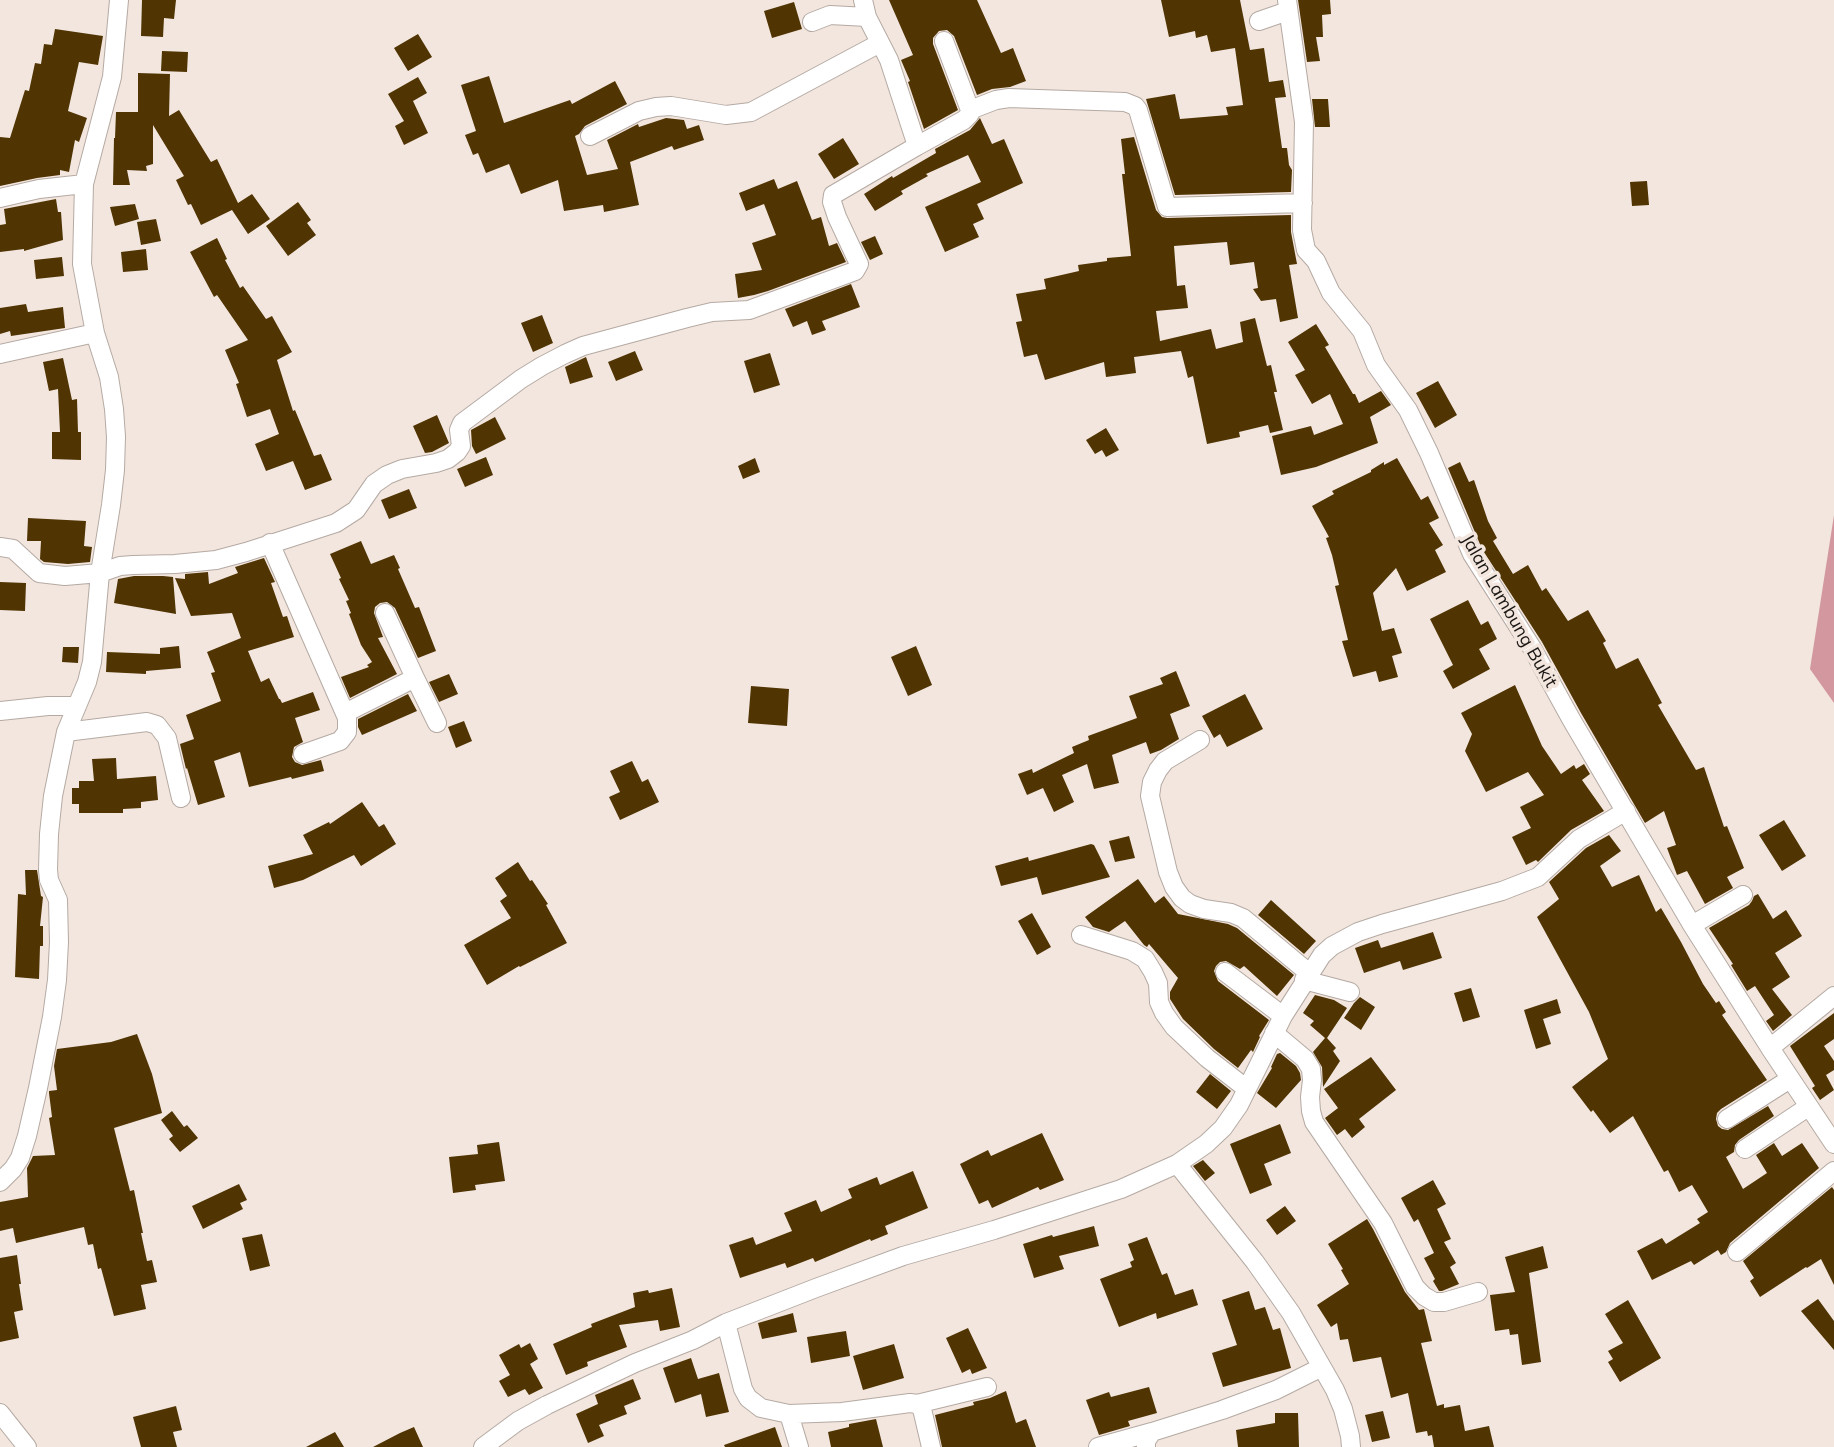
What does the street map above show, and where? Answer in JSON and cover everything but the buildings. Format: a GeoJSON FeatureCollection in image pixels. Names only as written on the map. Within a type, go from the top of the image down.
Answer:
{"type":"FeatureCollection","features":[{"type":"Feature","properties":{"kind":"street"},"geometry":{"type":"LineString","coordinates":[[0,1182],[13,1169],[24,1147],[52,1017],[57,980],[59,912],[58,900],[50,880],[49,834],[53,796],[66,732],[93,662],[100,573],[111,505],[116,437],[114,409],[109,377],[95,333],[82,264],[84,184],[112,77],[119,0]]}},
{"type":"Feature","properties":{"kind":"street"},"geometry":{"type":"LineString","coordinates":[[1259,21],[1287,6]]}},
{"type":"Feature","properties":{"kind":"street","name":"Jalan Lambung Bukit"},"geometry":{"type":"LineString","coordinates":[[1287,6],[1304,122],[1302,230],[1307,250],[1316,261],[1332,293],[1362,331],[1376,365],[1408,410],[1472,554],[1532,648],[1692,925],[1834,1144]]}},
{"type":"Feature","properties":{"kind":"street"},"geometry":{"type":"LineString","coordinates":[[812,22],[830,15],[865,8],[889,60],[918,146]]}},
{"type":"Feature","properties":{"kind":"street"},"geometry":{"type":"LineString","coordinates":[[0,547],[13,549],[39,573],[65,576],[100,573],[120,566],[216,560],[336,523],[356,510],[366,493],[387,475],[402,469],[436,463],[457,453],[461,446],[459,430],[462,424],[521,379],[565,354],[583,346],[712,312],[749,310],[855,271],[859,264],[837,217],[832,202],[833,195],[964,120],[970,114],[944,41]]}},
{"type":"Feature","properties":{"kind":"street"},"geometry":{"type":"LineString","coordinates":[[590,136],[639,111],[656,107],[671,106],[726,115],[751,112],[880,43]]}},
{"type":"Feature","properties":{"kind":"street"},"geometry":{"type":"LineString","coordinates":[[970,110],[1009,98],[1125,102],[1138,110],[1167,207],[1303,203]]}},
{"type":"Feature","properties":{"kind":"street"},"geometry":{"type":"LineString","coordinates":[[0,198],[39,189],[84,184]]}},
{"type":"Feature","properties":{"kind":"street"},"geometry":{"type":"LineString","coordinates":[[0,354],[95,333]]}},
{"type":"Feature","properties":{"kind":"street"},"geometry":{"type":"LineString","coordinates":[[270,543],[347,718],[347,732],[340,741],[303,754]]}},
{"type":"Feature","properties":{"kind":"street"},"geometry":{"type":"LineString","coordinates":[[384,613],[437,723]]}},
{"type":"Feature","properties":{"kind":"street"},"geometry":{"type":"LineString","coordinates":[[345,713],[415,678]]}},
{"type":"Feature","properties":{"kind":"street"},"geometry":{"type":"LineString","coordinates":[[0,711],[76,706]]}},
{"type":"Feature","properties":{"kind":"street"},"geometry":{"type":"LineString","coordinates":[[66,732],[147,722],[158,725],[167,738],[181,798]]}},
{"type":"Feature","properties":{"kind":"street"},"geometry":{"type":"LineString","coordinates":[[1200,740],[1165,761],[1152,782],[1150,796],[1174,887],[1182,898],[1191,904],[1242,918],[1307,977],[1350,992]]}},
{"type":"Feature","properties":{"kind":"street"},"geometry":{"type":"LineString","coordinates":[[483,1447],[518,1421],[547,1405],[726,1323],[903,1256],[1121,1189],[1177,1164],[1206,1144],[1223,1128],[1240,1105],[1283,1016],[1321,955],[1332,946],[1358,932],[1503,891],[1538,877],[1579,839],[1626,811]]}},
{"type":"Feature","properties":{"kind":"street"},"geometry":{"type":"LineString","coordinates":[[1692,925],[1743,895]]}},
{"type":"Feature","properties":{"kind":"street"},"geometry":{"type":"LineString","coordinates":[[1081,935],[1132,951],[1145,959],[1158,983],[1159,1002],[1174,1027],[1187,1042],[1247,1089]]}},
{"type":"Feature","properties":{"kind":"street"},"geometry":{"type":"LineString","coordinates":[[1225,972],[1283,1016]]}},
{"type":"Feature","properties":{"kind":"street"},"geometry":{"type":"LineString","coordinates":[[1770,1048],[1834,996]]}},
{"type":"Feature","properties":{"kind":"street"},"geometry":{"type":"LineString","coordinates":[[1274,1034],[1305,1059],[1311,1069],[1310,1097],[1314,1122],[1383,1223],[1415,1287],[1434,1302],[1444,1302],[1478,1292]]}},
{"type":"Feature","properties":{"kind":"street"},"geometry":{"type":"LineString","coordinates":[[1727,1119],[1790,1079]]}},
{"type":"Feature","properties":{"kind":"street"},"geometry":{"type":"LineString","coordinates":[[1745,1149],[1808,1107]]}},
{"type":"Feature","properties":{"kind":"street"},"geometry":{"type":"LineString","coordinates":[[1177,1164],[1292,1313],[1343,1409],[1351,1447]]}},
{"type":"Feature","properties":{"kind":"street"},"geometry":{"type":"LineString","coordinates":[[1737,1252],[1834,1171]]}},
{"type":"Feature","properties":{"kind":"street"},"geometry":{"type":"LineString","coordinates":[[726,1323],[743,1389],[748,1398],[761,1408],[789,1414],[842,1412],[917,1404],[987,1387]]}},
{"type":"Feature","properties":{"kind":"street"},"geometry":{"type":"LineString","coordinates":[[1098,1447],[1149,1439],[1276,1390],[1322,1367]]}},
{"type":"Feature","properties":{"kind":"street"},"geometry":{"type":"LineString","coordinates":[[917,1404],[922,1409],[931,1447]]}},
{"type":"Feature","properties":{"kind":"street"},"geometry":{"type":"LineString","coordinates":[[0,1413],[27,1447]]}},
{"type":"Feature","properties":{"kind":"street"},"geometry":{"type":"LineString","coordinates":[[789,1414],[799,1447]]}},
{"type":"Feature","properties":{"kind":"shaded area"},"geometry":{"type":"Polygon","coordinates":[[[1834,515],[1834,703],[1810,669],[1834,515]]]}}]}
